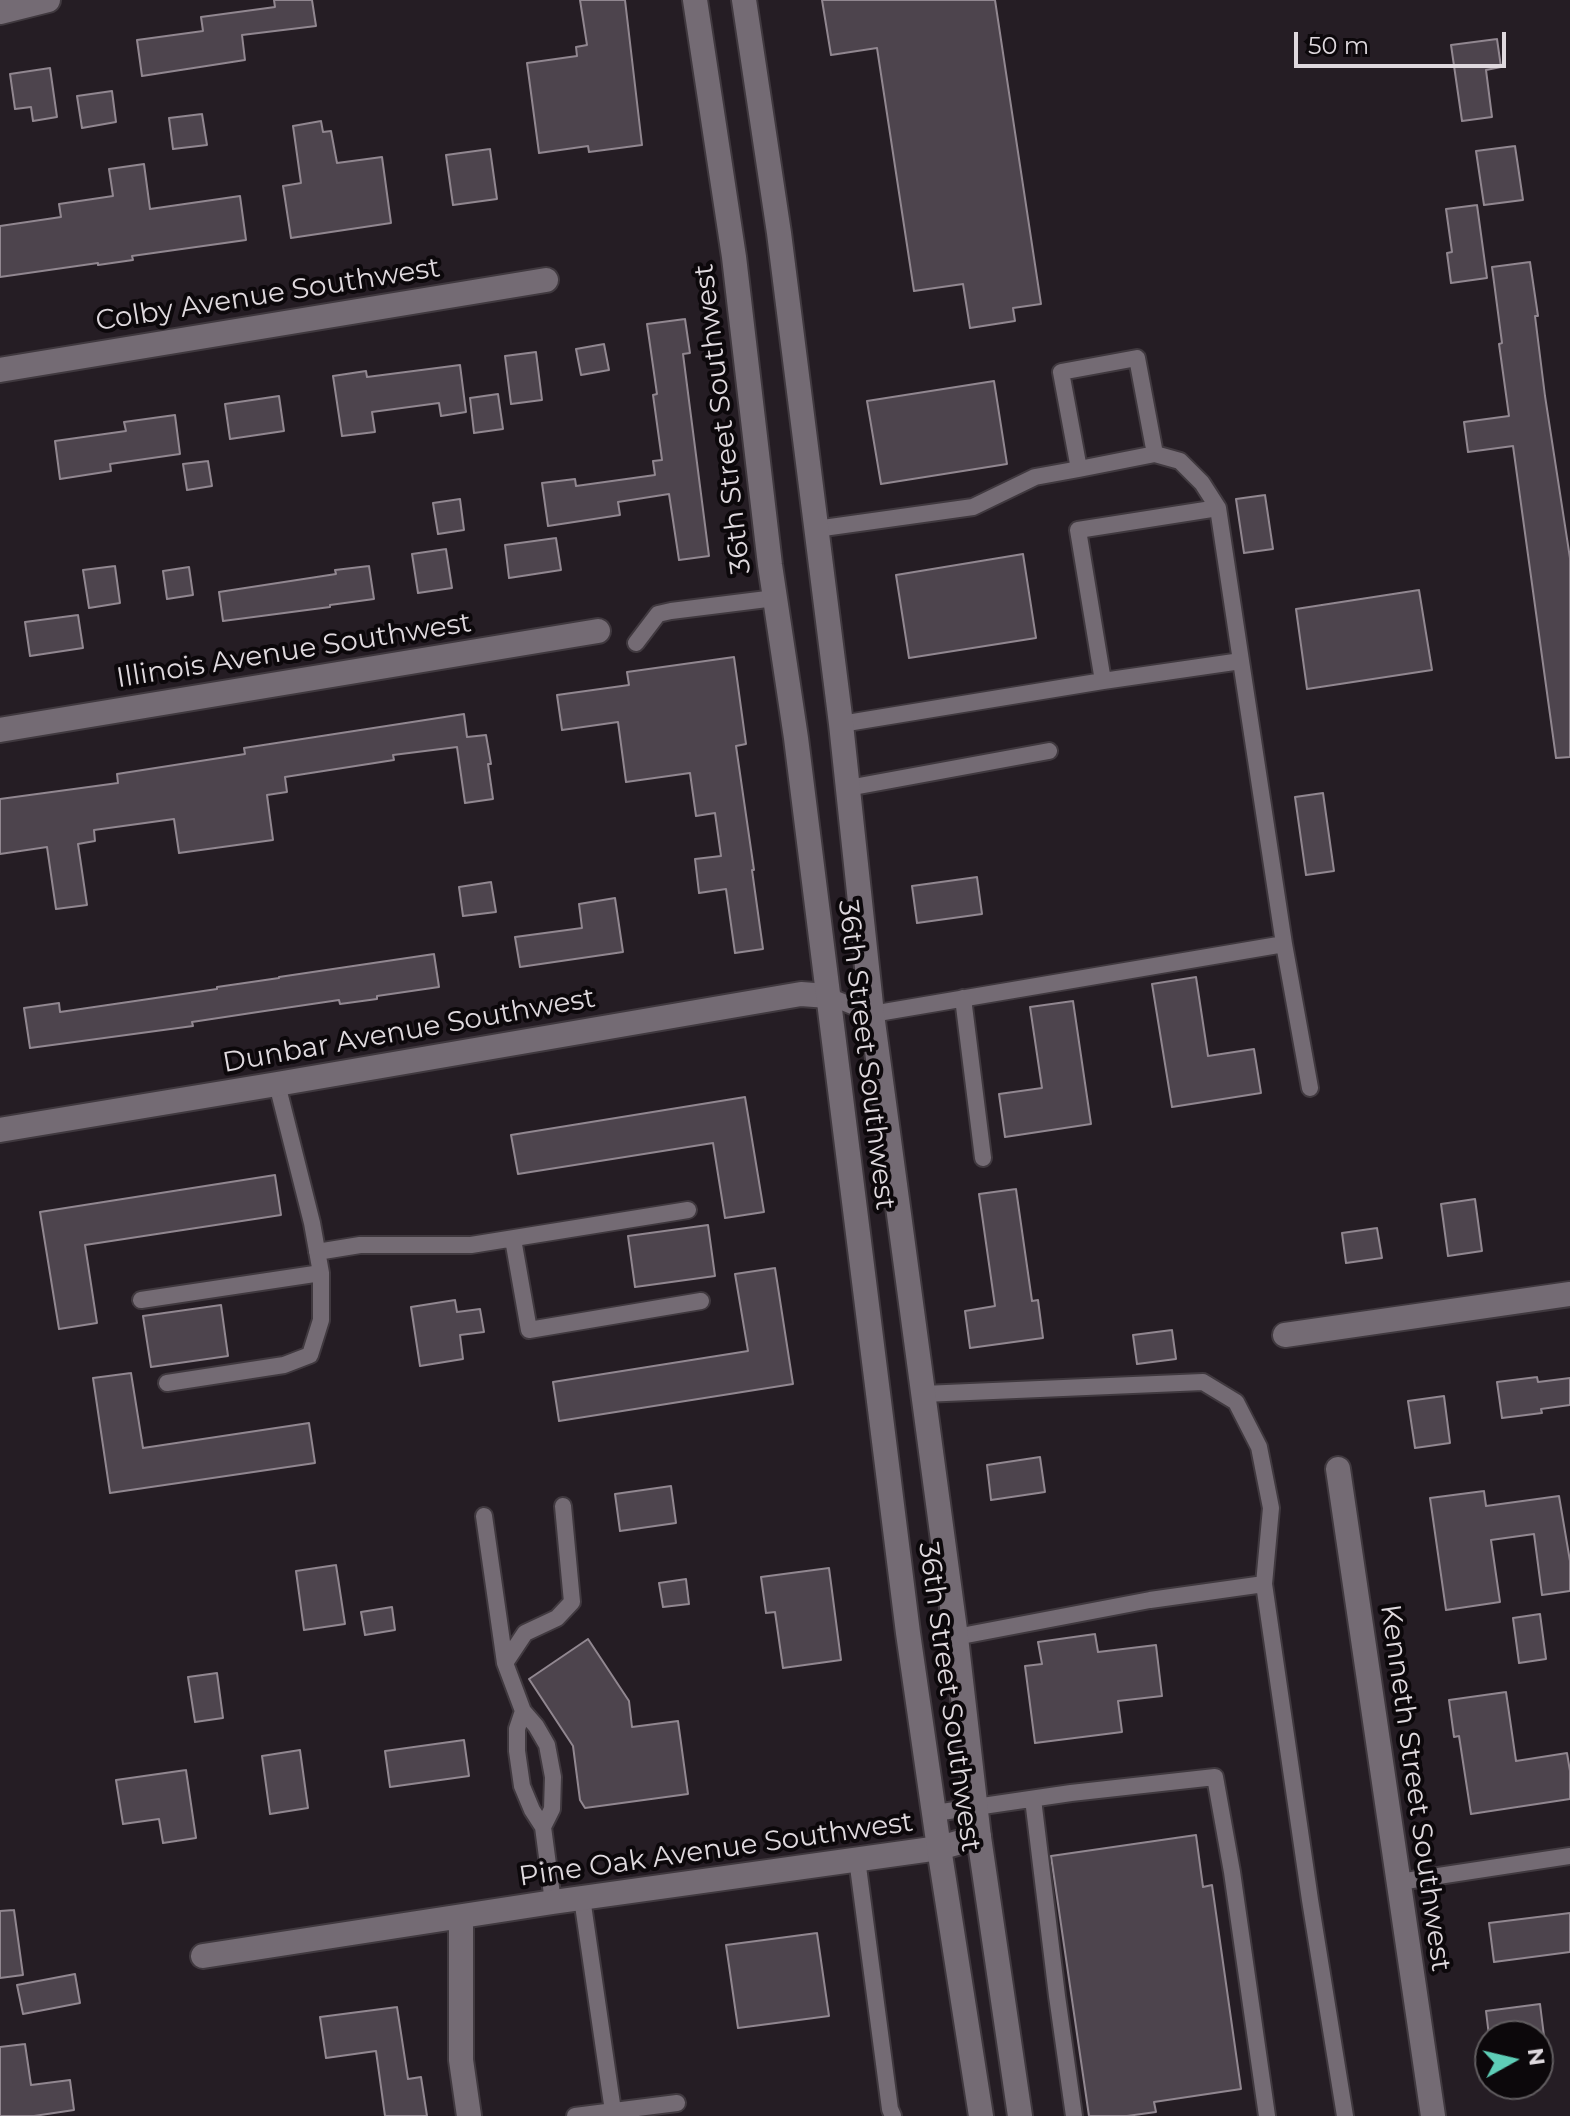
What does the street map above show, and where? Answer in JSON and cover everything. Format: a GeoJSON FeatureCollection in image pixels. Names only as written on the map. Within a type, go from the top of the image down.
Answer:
{"type":"FeatureCollection","features":[{"type":"Feature","properties":{"kind":"street"},"geometry":{"type":"LineString","coordinates":[[0,12],[48,0]]}},
{"type":"Feature","properties":{"kind":"street","name":"36th Street Southwest"},"geometry":{"type":"LineString","coordinates":[[695,0],[734,257],[908,1633],[981,2116]]}},
{"type":"Feature","properties":{"kind":"street","name":"36th Street Southwest"},"geometry":{"type":"LineString","coordinates":[[744,0],[779,233],[841,724],[872,1014],[956,1637],[979,1837],[1020,2116]]}},
{"type":"Feature","properties":{"kind":"street","name":"Colby Avenue Southwest"},"geometry":{"type":"LineString","coordinates":[[0,370],[546,280]]}},
{"type":"Feature","properties":{"kind":"street","name":"Illinois Avenue Southwest"},"geometry":{"type":"LineString","coordinates":[[0,730],[598,631]]}},
{"type":"Feature","properties":{"kind":"street","name":"Dunbar Avenue Southwest"},"geometry":{"type":"LineString","coordinates":[[0,1130],[801,994],[828,996]]}},
{"type":"Feature","properties":{"kind":"street"},"geometry":{"type":"LineString","coordinates":[[1285,1335],[1570,1294]]}},
{"type":"Feature","properties":{"kind":"street","name":"Kenneth Street Southwest"},"geometry":{"type":"LineString","coordinates":[[1338,1469],[1433,2116]]}},
{"type":"Feature","properties":{"kind":"street","name":"Pine Oak Avenue Southwest"},"geometry":{"type":"LineString","coordinates":[[203,1956],[553,1902],[939,1848],[979,1837]]}},
{"type":"Feature","properties":{"kind":"street"},"geometry":{"type":"LineString","coordinates":[[461,1918],[461,2060],[469,2116]]}},
{"type":"Feature","properties":{"kind":"lane"},"geometry":{"type":"LineString","coordinates":[[1079,469],[1061,372],[1137,358],[1155,454]]}},
{"type":"Feature","properties":{"kind":"lane"},"geometry":{"type":"LineString","coordinates":[[816,529],[973,507],[1035,477],[1155,454],[1180,461],[1202,483],[1218,508],[1284,944],[1310,1088]]}},
{"type":"Feature","properties":{"kind":"lane"},"geometry":{"type":"LineString","coordinates":[[1103,681],[1078,530],[1218,508]]}},
{"type":"Feature","properties":{"kind":"lane"},"geometry":{"type":"LineString","coordinates":[[636,643],[658,614],[775,598]]}},
{"type":"Feature","properties":{"kind":"lane"},"geometry":{"type":"LineString","coordinates":[[841,724],[1241,661]]}},
{"type":"Feature","properties":{"kind":"lane"},"geometry":{"type":"LineString","coordinates":[[848,788],[1049,751]]}},
{"type":"Feature","properties":{"kind":"lane"},"geometry":{"type":"LineString","coordinates":[[828,996],[872,1014],[1284,944]]}},
{"type":"Feature","properties":{"kind":"lane"},"geometry":{"type":"LineString","coordinates":[[963,998],[983,1158]]}},
{"type":"Feature","properties":{"kind":"lane"},"geometry":{"type":"LineString","coordinates":[[167,1383],[284,1365],[310,1355],[321,1320],[321,1273],[277,1084]]}},
{"type":"Feature","properties":{"kind":"lane"},"geometry":{"type":"LineString","coordinates":[[317,1252],[360,1245],[471,1245],[688,1210]]}},
{"type":"Feature","properties":{"kind":"lane"},"geometry":{"type":"LineString","coordinates":[[513,1239],[529,1330],[701,1301]]}},
{"type":"Feature","properties":{"kind":"lane"},"geometry":{"type":"LineString","coordinates":[[141,1300],[321,1273]]}},
{"type":"Feature","properties":{"kind":"lane"},"geometry":{"type":"LineString","coordinates":[[923,1394],[1203,1382],[1236,1402],[1259,1447],[1271,1508],[1264,1584],[1345,2116]]}},
{"type":"Feature","properties":{"kind":"lane"},"geometry":{"type":"LineString","coordinates":[[505,1663],[525,1633],[557,1618],[572,1602],[563,1506]]}},
{"type":"Feature","properties":{"kind":"lane"},"geometry":{"type":"LineString","coordinates":[[484,1516],[505,1663],[523,1711],[547,1745],[553,1777],[552,1809],[543,1827]]}},
{"type":"Feature","properties":{"kind":"lane"},"geometry":{"type":"LineString","coordinates":[[956,1637],[1150,1600],[1264,1584]]}},
{"type":"Feature","properties":{"kind":"lane"},"geometry":{"type":"LineString","coordinates":[[523,1711],[517,1729],[522,1786],[543,1827],[553,1902]]}},
{"type":"Feature","properties":{"kind":"lane"},"geometry":{"type":"LineString","coordinates":[[935,1813],[1215,1777],[1235,1887],[1267,2116]]}},
{"type":"Feature","properties":{"kind":"lane"},"geometry":{"type":"LineString","coordinates":[[1033,1799],[1074,2116]]}},
{"type":"Feature","properties":{"kind":"lane"},"geometry":{"type":"LineString","coordinates":[[1399,1882],[1570,1856]]}},
{"type":"Feature","properties":{"kind":"lane"},"geometry":{"type":"LineString","coordinates":[[857,1859],[893,2116]]}},
{"type":"Feature","properties":{"kind":"lane"},"geometry":{"type":"LineString","coordinates":[[582,1898],[613,2111]]}},
{"type":"Feature","properties":{"kind":"lane"},"geometry":{"type":"LineString","coordinates":[[575,2116],[677,2103]]}},
{"type":"Feature","properties":{"kind":"building"},"geometry":{"type":"Polygon","coordinates":[[[274,0],[312,0],[316,26],[242,35],[245,60],[142,76],[137,40],[203,31],[201,17],[275,7],[274,0]]]}},
{"type":"Feature","properties":{"kind":"building"},"geometry":{"type":"Polygon","coordinates":[[[580,0],[625,0],[642,145],[589,152],[588,146],[539,153],[527,63],[577,56],[576,47],[587,45],[580,0]]]}},
{"type":"Feature","properties":{"kind":"building"},"geometry":{"type":"Polygon","coordinates":[[[822,0],[995,0],[1041,304],[1013,308],[1015,321],[970,328],[963,284],[914,291],[877,48],[831,55],[822,0]]]}},
{"type":"Feature","properties":{"kind":"building"},"geometry":{"type":"Polygon","coordinates":[[[1497,39],[1501,67],[1486,70],[1492,117],[1462,121],[1451,45],[1497,39]]]}},
{"type":"Feature","properties":{"kind":"building"},"geometry":{"type":"Polygon","coordinates":[[[50,68],[57,117],[33,121],[31,107],[15,109],[10,74],[50,68]]]}},
{"type":"Feature","properties":{"kind":"building"},"geometry":{"type":"Polygon","coordinates":[[[112,91],[116,122],[82,128],[77,96],[112,91]]]}},
{"type":"Feature","properties":{"kind":"building"},"geometry":{"type":"Polygon","coordinates":[[[202,114],[207,145],[173,149],[169,118],[202,114]]]}},
{"type":"Feature","properties":{"kind":"building"},"geometry":{"type":"Polygon","coordinates":[[[321,121],[323,132],[331,131],[337,163],[382,157],[391,223],[291,238],[283,186],[301,183],[293,126],[321,121]]]}},
{"type":"Feature","properties":{"kind":"building"},"geometry":{"type":"Polygon","coordinates":[[[1515,146],[1523,200],[1484,205],[1476,151],[1515,146]]]}},
{"type":"Feature","properties":{"kind":"building"},"geometry":{"type":"Polygon","coordinates":[[[490,149],[497,199],[453,205],[446,155],[490,149]]]}},
{"type":"Feature","properties":{"kind":"building"},"geometry":{"type":"Polygon","coordinates":[[[144,164],[150,209],[240,196],[246,240],[132,256],[133,260],[0,277],[0,226],[61,217],[59,204],[113,196],[109,169],[144,164]]]}},
{"type":"Feature","properties":{"kind":"building"},"geometry":{"type":"Polygon","coordinates":[[[1477,205],[1487,278],[1451,283],[1447,253],[1452,252],[1446,209],[1477,205]]]}},
{"type":"Feature","properties":{"kind":"building"},"geometry":{"type":"Polygon","coordinates":[[[1530,262],[1545,396],[1570,558],[1570,757],[1556,758],[1513,446],[1468,452],[1464,422],[1509,416],[1492,267],[1530,262]]]}},
{"type":"Feature","properties":{"kind":"building"},"geometry":{"type":"Polygon","coordinates":[[[685,319],[690,353],[683,354],[709,556],[679,560],[669,494],[618,502],[620,515],[548,526],[542,483],[575,479],[576,486],[655,475],[653,461],[662,460],[647,324],[685,319]]]}},
{"type":"Feature","properties":{"kind":"building"},"geometry":{"type":"Polygon","coordinates":[[[604,344],[609,370],[581,375],[576,349],[604,344]]]}},
{"type":"Feature","properties":{"kind":"building"},"geometry":{"type":"Polygon","coordinates":[[[536,352],[542,400],[511,404],[505,356],[536,352]]]}},
{"type":"Feature","properties":{"kind":"building"},"geometry":{"type":"Polygon","coordinates":[[[460,365],[466,412],[441,416],[439,403],[372,412],[375,432],[342,436],[333,376],[366,371],[367,377],[460,365]]]}},
{"type":"Feature","properties":{"kind":"building"},"geometry":{"type":"Polygon","coordinates":[[[994,381],[1007,464],[881,484],[867,401],[994,381]]]}},
{"type":"Feature","properties":{"kind":"building"},"geometry":{"type":"Polygon","coordinates":[[[498,394],[503,429],[474,433],[470,398],[498,394]]]}},
{"type":"Feature","properties":{"kind":"building"},"geometry":{"type":"Polygon","coordinates":[[[279,396],[284,431],[230,439],[225,404],[279,396]]]}},
{"type":"Feature","properties":{"kind":"building"},"geometry":{"type":"Polygon","coordinates":[[[175,415],[180,454],[110,464],[111,471],[60,479],[55,441],[126,431],[124,422],[175,415]]]}},
{"type":"Feature","properties":{"kind":"building"},"geometry":{"type":"Polygon","coordinates":[[[208,461],[212,486],[187,490],[183,464],[208,461]]]}},
{"type":"Feature","properties":{"kind":"building"},"geometry":{"type":"Polygon","coordinates":[[[1265,495],[1273,549],[1244,553],[1236,499],[1265,495]]]}},
{"type":"Feature","properties":{"kind":"building"},"geometry":{"type":"Polygon","coordinates":[[[460,499],[464,530],[438,534],[433,503],[460,499]]]}},
{"type":"Feature","properties":{"kind":"building"},"geometry":{"type":"Polygon","coordinates":[[[556,538],[561,570],[509,578],[505,545],[556,538]]]}},
{"type":"Feature","properties":{"kind":"building"},"geometry":{"type":"Polygon","coordinates":[[[446,549],[452,588],[418,593],[412,554],[446,549]]]}},
{"type":"Feature","properties":{"kind":"building"},"geometry":{"type":"Polygon","coordinates":[[[1023,554],[1036,638],[909,658],[896,575],[1023,554]]]}},
{"type":"Feature","properties":{"kind":"building"},"geometry":{"type":"Polygon","coordinates":[[[115,566],[120,603],[89,608],[83,570],[115,566]]]}},
{"type":"Feature","properties":{"kind":"building"},"geometry":{"type":"Polygon","coordinates":[[[369,566],[374,599],[223,621],[219,592],[369,566]]]}},
{"type":"Feature","properties":{"kind":"building"},"geometry":{"type":"Polygon","coordinates":[[[189,567],[193,595],[167,599],[163,571],[189,567]]]}},
{"type":"Feature","properties":{"kind":"building"},"geometry":{"type":"Polygon","coordinates":[[[1419,590],[1432,670],[1307,689],[1296,609],[1419,590]]]}},
{"type":"Feature","properties":{"kind":"building"},"geometry":{"type":"Polygon","coordinates":[[[78,615],[83,648],[30,656],[25,622],[78,615]]]}},
{"type":"Feature","properties":{"kind":"building"},"geometry":{"type":"Polygon","coordinates":[[[734,657],[746,744],[736,746],[763,949],[735,953],[726,889],[699,893],[695,859],[721,856],[715,813],[696,816],[690,773],[626,782],[618,722],[562,730],[557,695],[629,685],[627,672],[734,657]]]}},
{"type":"Feature","properties":{"kind":"building"},"geometry":{"type":"Polygon","coordinates":[[[464,714],[467,737],[486,735],[493,799],[465,803],[457,747],[393,755],[394,760],[285,777],[287,792],[267,795],[273,840],[179,853],[174,819],[94,830],[95,841],[78,844],[87,905],[56,909],[47,847],[0,854],[0,799],[118,783],[117,774],[245,754],[244,748],[464,714]]]}},
{"type":"Feature","properties":{"kind":"building"},"geometry":{"type":"Polygon","coordinates":[[[1323,793],[1334,871],[1306,875],[1295,797],[1323,793]]]}},
{"type":"Feature","properties":{"kind":"building"},"geometry":{"type":"Polygon","coordinates":[[[977,877],[982,914],[917,923],[912,886],[977,877]]]}},
{"type":"Feature","properties":{"kind":"building"},"geometry":{"type":"Polygon","coordinates":[[[491,882],[496,912],[463,916],[459,887],[491,882]]]}},
{"type":"Feature","properties":{"kind":"building"},"geometry":{"type":"Polygon","coordinates":[[[615,898],[623,952],[520,967],[515,937],[582,928],[579,904],[615,898]]]}},
{"type":"Feature","properties":{"kind":"building"},"geometry":{"type":"Polygon","coordinates":[[[434,954],[439,987],[377,996],[377,999],[340,1004],[339,1000],[192,1022],[193,1026],[30,1048],[24,1008],[59,1003],[60,1012],[434,954]]]}},
{"type":"Feature","properties":{"kind":"building"},"geometry":{"type":"Polygon","coordinates":[[[1196,977],[1208,1056],[1254,1049],[1261,1093],[1172,1107],[1152,984],[1196,977]]]}},
{"type":"Feature","properties":{"kind":"building"},"geometry":{"type":"Polygon","coordinates":[[[1073,1001],[1091,1124],[1005,1137],[999,1094],[1042,1088],[1030,1007],[1073,1001]]]}},
{"type":"Feature","properties":{"kind":"building"},"geometry":{"type":"Polygon","coordinates":[[[745,1097],[764,1212],[725,1218],[713,1143],[518,1174],[511,1135],[745,1097]]]}},
{"type":"Feature","properties":{"kind":"building"},"geometry":{"type":"Polygon","coordinates":[[[275,1175],[281,1215],[85,1245],[97,1323],[59,1329],[40,1212],[275,1175]]]}},
{"type":"Feature","properties":{"kind":"building"},"geometry":{"type":"Polygon","coordinates":[[[1016,1189],[1032,1301],[1038,1300],[1043,1338],[970,1348],[965,1311],[995,1306],[979,1194],[1016,1189]]]}},
{"type":"Feature","properties":{"kind":"building"},"geometry":{"type":"Polygon","coordinates":[[[1475,1199],[1482,1251],[1448,1256],[1441,1204],[1475,1199]]]}},
{"type":"Feature","properties":{"kind":"building"},"geometry":{"type":"Polygon","coordinates":[[[708,1225],[715,1276],[635,1287],[628,1236],[708,1225]]]}},
{"type":"Feature","properties":{"kind":"building"},"geometry":{"type":"Polygon","coordinates":[[[1377,1228],[1382,1258],[1346,1263],[1342,1233],[1377,1228]]]}},
{"type":"Feature","properties":{"kind":"building"},"geometry":{"type":"Polygon","coordinates":[[[775,1268],[793,1384],[559,1421],[553,1382],[748,1351],[735,1274],[775,1268]]]}},
{"type":"Feature","properties":{"kind":"building"},"geometry":{"type":"Polygon","coordinates":[[[455,1300],[457,1312],[480,1309],[484,1332],[460,1335],[463,1359],[420,1366],[411,1307],[455,1300]]]}},
{"type":"Feature","properties":{"kind":"building"},"geometry":{"type":"Polygon","coordinates":[[[221,1305],[228,1356],[151,1367],[143,1316],[221,1305]]]}},
{"type":"Feature","properties":{"kind":"building"},"geometry":{"type":"Polygon","coordinates":[[[1172,1330],[1176,1359],[1137,1364],[1133,1335],[1172,1330]]]}},
{"type":"Feature","properties":{"kind":"building"},"geometry":{"type":"Polygon","coordinates":[[[131,1373],[143,1448],[309,1423],[315,1463],[110,1493],[93,1378],[131,1373]]]}},
{"type":"Feature","properties":{"kind":"building"},"geometry":{"type":"Polygon","coordinates":[[[1537,1377],[1538,1382],[1570,1378],[1570,1405],[1541,1409],[1542,1413],[1502,1418],[1497,1382],[1537,1377]]]}},
{"type":"Feature","properties":{"kind":"building"},"geometry":{"type":"Polygon","coordinates":[[[1444,1396],[1450,1443],[1415,1448],[1408,1401],[1444,1396]]]}},
{"type":"Feature","properties":{"kind":"building"},"geometry":{"type":"Polygon","coordinates":[[[1040,1457],[1045,1492],[991,1500],[987,1465],[1040,1457]]]}},
{"type":"Feature","properties":{"kind":"building"},"geometry":{"type":"Polygon","coordinates":[[[671,1486],[676,1523],[620,1531],[615,1494],[671,1486]]]}},
{"type":"Feature","properties":{"kind":"building"},"geometry":{"type":"Polygon","coordinates":[[[1484,1491],[1486,1506],[1559,1496],[1570,1561],[1570,1591],[1542,1595],[1534,1534],[1491,1540],[1500,1602],[1446,1610],[1430,1498],[1484,1491]]]}},
{"type":"Feature","properties":{"kind":"building"},"geometry":{"type":"Polygon","coordinates":[[[336,1565],[345,1624],[304,1630],[296,1571],[336,1565]]]}},
{"type":"Feature","properties":{"kind":"building"},"geometry":{"type":"Polygon","coordinates":[[[829,1568],[841,1660],[783,1668],[775,1612],[766,1613],[761,1577],[829,1568]]]}},
{"type":"Feature","properties":{"kind":"building"},"geometry":{"type":"Polygon","coordinates":[[[686,1579],[689,1604],[663,1607],[659,1583],[686,1579]]]}},
{"type":"Feature","properties":{"kind":"building"},"geometry":{"type":"Polygon","coordinates":[[[392,1607],[395,1630],[365,1635],[361,1612],[392,1607]]]}},
{"type":"Feature","properties":{"kind":"building"},"geometry":{"type":"Polygon","coordinates":[[[1540,1614],[1546,1659],[1519,1663],[1513,1618],[1540,1614]]]}},
{"type":"Feature","properties":{"kind":"building"},"geometry":{"type":"Polygon","coordinates":[[[1095,1634],[1098,1652],[1156,1645],[1162,1696],[1118,1701],[1122,1732],[1035,1743],[1025,1666],[1042,1664],[1038,1642],[1095,1634]]]}},
{"type":"Feature","properties":{"kind":"building"},"geometry":{"type":"Polygon","coordinates":[[[588,1639],[629,1701],[632,1727],[678,1721],[688,1794],[585,1808],[580,1800],[573,1746],[529,1679],[588,1639]]]}},
{"type":"Feature","properties":{"kind":"building"},"geometry":{"type":"Polygon","coordinates":[[[217,1673],[223,1718],[195,1722],[188,1677],[217,1673]]]}},
{"type":"Feature","properties":{"kind":"building"},"geometry":{"type":"Polygon","coordinates":[[[1506,1692],[1516,1761],[1567,1753],[1570,1799],[1471,1814],[1459,1736],[1454,1737],[1449,1700],[1506,1692]]]}},
{"type":"Feature","properties":{"kind":"building"},"geometry":{"type":"Polygon","coordinates":[[[464,1740],[469,1776],[390,1787],[385,1751],[464,1740]]]}},
{"type":"Feature","properties":{"kind":"building"},"geometry":{"type":"Polygon","coordinates":[[[300,1750],[308,1808],[270,1814],[262,1756],[300,1750]]]}},
{"type":"Feature","properties":{"kind":"building"},"geometry":{"type":"Polygon","coordinates":[[[186,1770],[196,1838],[163,1843],[159,1819],[123,1824],[116,1780],[186,1770]]]}},
{"type":"Feature","properties":{"kind":"building"},"geometry":{"type":"Polygon","coordinates":[[[1196,1835],[1203,1887],[1212,1885],[1241,2089],[1154,2102],[1156,2112],[1089,2116],[1051,1856],[1196,1835]]]}},
{"type":"Feature","properties":{"kind":"building"},"geometry":{"type":"Polygon","coordinates":[[[14,1910],[23,1975],[0,1978],[0,1911],[14,1910]]]}},
{"type":"Feature","properties":{"kind":"building"},"geometry":{"type":"Polygon","coordinates":[[[1570,1913],[1570,1952],[1494,1962],[1489,1923],[1570,1913]]]}},
{"type":"Feature","properties":{"kind":"building"},"geometry":{"type":"Polygon","coordinates":[[[817,1933],[829,2016],[738,2028],[726,1945],[817,1933]]]}},
{"type":"Feature","properties":{"kind":"building"},"geometry":{"type":"Polygon","coordinates":[[[75,1974],[80,2003],[23,2014],[17,1985],[75,1974]]]}},
{"type":"Feature","properties":{"kind":"building"},"geometry":{"type":"Polygon","coordinates":[[[1540,2004],[1542,2020],[1487,2020],[1486,2011],[1540,2004]]]}},
{"type":"Feature","properties":{"kind":"building"},"geometry":{"type":"Polygon","coordinates":[[[397,2007],[408,2079],[421,2077],[427,2116],[385,2116],[376,2051],[326,2058],[320,2017],[397,2007]]]}},
{"type":"Feature","properties":{"kind":"building"},"geometry":{"type":"Polygon","coordinates":[[[25,2044],[31,2085],[70,2080],[74,2110],[34,2116],[0,2116],[0,2047],[25,2044]]]}}]}
